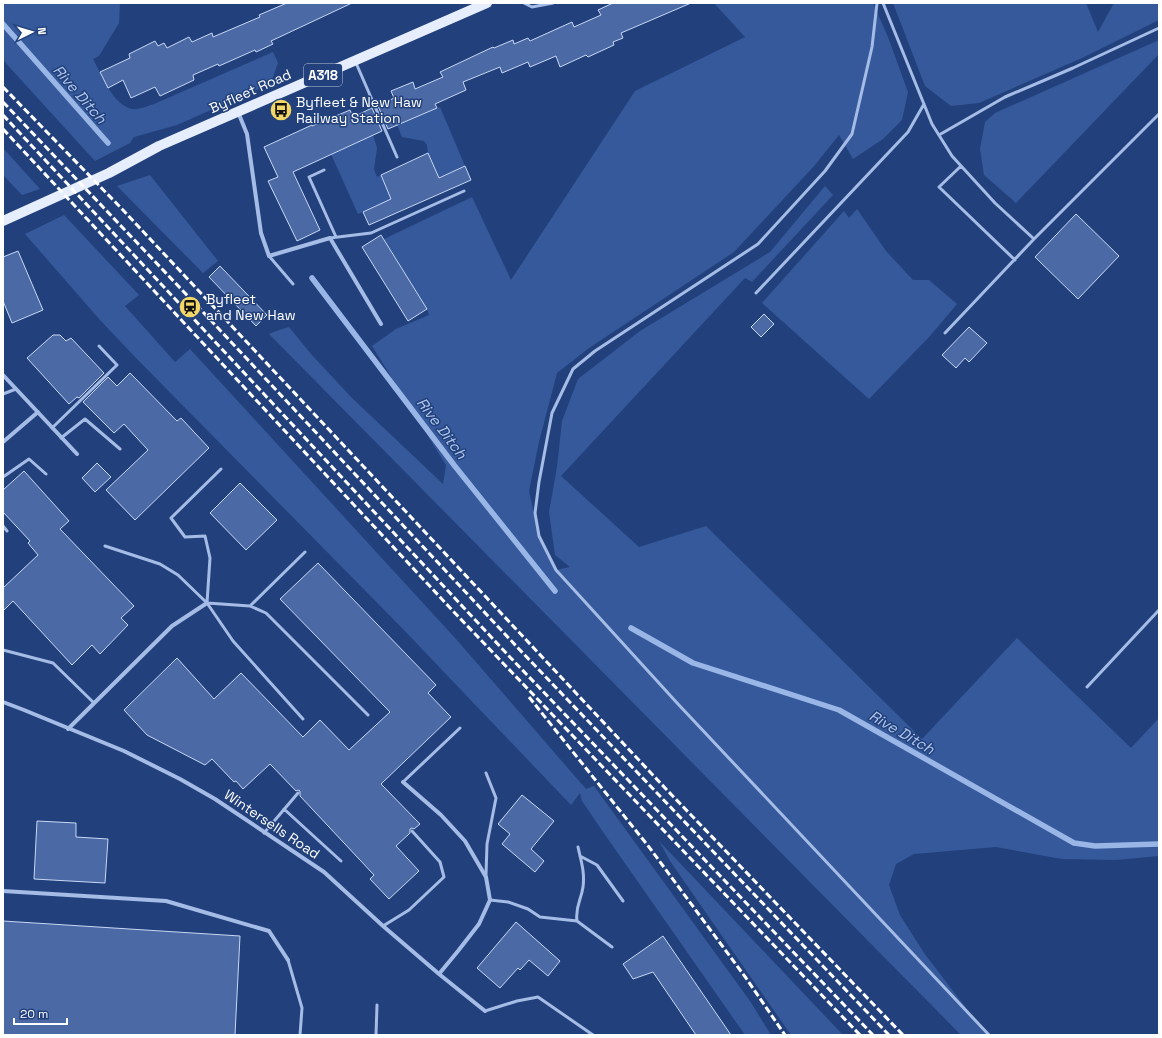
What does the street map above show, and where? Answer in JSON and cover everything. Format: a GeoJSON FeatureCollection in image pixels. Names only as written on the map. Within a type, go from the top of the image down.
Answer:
{"type":"FeatureCollection","features":[{"type":"Feature","properties":{"kind":"main road","name":"Byfleet Road"},"geometry":{"type":"LineString","coordinates":[[3,221],[109,173],[159,146],[356,61],[475,5],[486,3]]}},
{"type":"Feature","properties":{"kind":"street"},"geometry":{"type":"LineString","coordinates":[[238,112],[247,134],[261,233],[269,256],[330,238],[380,324]]}},
{"type":"Feature","properties":{"kind":"street"},"geometry":{"type":"LineString","coordinates":[[3,375],[77,454]]}},
{"type":"Feature","properties":{"kind":"street"},"geometry":{"type":"LineString","coordinates":[[3,442],[38,412]]}},
{"type":"Feature","properties":{"kind":"street"},"geometry":{"type":"LineString","coordinates":[[68,728],[172,626],[207,603]]}},
{"type":"Feature","properties":{"kind":"street","name":"Wintersells Road"},"geometry":{"type":"LineString","coordinates":[[3,702],[124,752],[180,779],[215,799],[324,872],[383,926],[439,974],[485,1010]]}},
{"type":"Feature","properties":{"kind":"street"},"geometry":{"type":"LineString","coordinates":[[403,782],[441,815],[465,841],[486,877],[490,900],[479,924],[439,974]]}},
{"type":"Feature","properties":{"kind":"street"},"geometry":{"type":"LineString","coordinates":[[3,891],[166,901],[269,931],[288,960]]}},
{"type":"Feature","properties":{"kind":"lane"},"geometry":{"type":"LineString","coordinates":[[524,3],[532,7],[553,3]]}},
{"type":"Feature","properties":{"kind":"lane"},"geometry":{"type":"LineString","coordinates":[[877,3],[872,47],[852,134],[825,171],[758,244],[596,351],[573,369],[552,413],[535,513],[539,536],[556,570],[678,704],[989,1035]]}},
{"type":"Feature","properties":{"kind":"lane"},"geometry":{"type":"LineString","coordinates":[[883,3],[932,124],[952,156],[995,202],[1034,239]]}},
{"type":"Feature","properties":{"kind":"lane"},"geometry":{"type":"LineString","coordinates":[[939,135],[1005,98],[1159,28]]}},
{"type":"Feature","properties":{"kind":"lane"},"geometry":{"type":"LineString","coordinates":[[356,61],[397,157]]}},
{"type":"Feature","properties":{"kind":"lane"},"geometry":{"type":"LineString","coordinates":[[756,293],[908,132],[924,104]]}},
{"type":"Feature","properties":{"kind":"lane"},"geometry":{"type":"LineString","coordinates":[[945,332],[1034,239],[1159,114]]}},
{"type":"Feature","properties":{"kind":"lane"},"geometry":{"type":"LineString","coordinates":[[961,166],[940,187],[1015,260]]}},
{"type":"Feature","properties":{"kind":"lane"},"geometry":{"type":"LineString","coordinates":[[324,170],[309,177],[336,237]]}},
{"type":"Feature","properties":{"kind":"lane"},"geometry":{"type":"LineString","coordinates":[[330,238],[371,233],[464,191]]}},
{"type":"Feature","properties":{"kind":"lane"},"geometry":{"type":"LineString","coordinates":[[269,256],[293,284]]}},
{"type":"Feature","properties":{"kind":"lane"},"geometry":{"type":"LineString","coordinates":[[52,428],[117,365],[99,346]]}},
{"type":"Feature","properties":{"kind":"lane"},"geometry":{"type":"LineString","coordinates":[[3,394],[16,389]]}},
{"type":"Feature","properties":{"kind":"lane"},"geometry":{"type":"LineString","coordinates":[[61,438],[85,419],[120,449]]}},
{"type":"Feature","properties":{"kind":"lane"},"geometry":{"type":"LineString","coordinates":[[3,478],[29,458],[46,474]]}},
{"type":"Feature","properties":{"kind":"lane"},"geometry":{"type":"LineString","coordinates":[[207,603],[210,558],[205,536],[185,537],[170,518],[221,469]]}},
{"type":"Feature","properties":{"kind":"lane"},"geometry":{"type":"LineString","coordinates":[[3,526],[7,531]]}},
{"type":"Feature","properties":{"kind":"lane"},"geometry":{"type":"LineString","coordinates":[[105,546],[160,564],[178,575],[207,603],[233,641],[303,719]]}},
{"type":"Feature","properties":{"kind":"lane"},"geometry":{"type":"LineString","coordinates":[[250,606],[305,552]]}},
{"type":"Feature","properties":{"kind":"lane"},"geometry":{"type":"LineString","coordinates":[[207,603],[250,606],[266,613],[368,715]]}},
{"type":"Feature","properties":{"kind":"lane"},"geometry":{"type":"LineString","coordinates":[[1087,686],[1159,610]]}},
{"type":"Feature","properties":{"kind":"lane"},"geometry":{"type":"LineString","coordinates":[[3,650],[53,663],[94,703]]}},
{"type":"Feature","properties":{"kind":"lane"},"geometry":{"type":"LineString","coordinates":[[403,782],[460,728]]}},
{"type":"Feature","properties":{"kind":"lane"},"geometry":{"type":"LineString","coordinates":[[486,773],[496,798],[487,844],[486,877]]}},
{"type":"Feature","properties":{"kind":"lane"},"geometry":{"type":"LineString","coordinates":[[264,833],[298,793]]}},
{"type":"Feature","properties":{"kind":"lane"},"geometry":{"type":"LineString","coordinates":[[284,809],[341,861]]}},
{"type":"Feature","properties":{"kind":"lane"},"geometry":{"type":"LineString","coordinates":[[383,926],[409,910],[444,877],[440,862],[412,831]]}},
{"type":"Feature","properties":{"kind":"lane"},"geometry":{"type":"LineString","coordinates":[[577,921],[576,911],[583,889],[584,872],[578,847]]}},
{"type":"Feature","properties":{"kind":"lane"},"geometry":{"type":"LineString","coordinates":[[580,856],[597,865],[623,901]]}},
{"type":"Feature","properties":{"kind":"lane"},"geometry":{"type":"LineString","coordinates":[[490,900],[508,902],[528,909],[540,917],[577,921],[612,947]]}},
{"type":"Feature","properties":{"kind":"lane"},"geometry":{"type":"LineString","coordinates":[[288,960],[302,1008],[300,1035]]}},
{"type":"Feature","properties":{"kind":"lane"},"geometry":{"type":"LineString","coordinates":[[485,1010],[538,997],[593,1035]]}},
{"type":"Feature","properties":{"kind":"lane"},"geometry":{"type":"LineString","coordinates":[[376,1035],[377,1005]]}},
{"type":"Feature","properties":{"kind":"shaded area"},"geometry":{"type":"Polygon","coordinates":[[[3,3],[120,3],[119,23],[99,56],[93,59],[113,95],[119,102],[132,109],[154,104],[273,52],[278,63],[273,77],[263,87],[177,125],[134,137],[130,143],[95,161],[3,60],[3,3]]]}},
{"type":"Feature","properties":{"kind":"shaded area"},"geometry":{"type":"Polygon","coordinates":[[[714,3],[873,3],[888,37],[908,92],[902,120],[883,139],[853,159],[839,135],[815,165],[734,252],[589,348],[557,373],[539,442],[529,491],[539,536],[556,570],[570,567],[555,555],[549,512],[557,467],[562,421],[578,379],[640,331],[770,252],[825,186],[833,195],[752,282],[745,278],[561,476],[639,547],[706,526],[922,739],[1017,638],[1131,748],[1159,718],[1159,856],[1116,860],[1062,859],[996,847],[914,854],[896,864],[889,885],[900,915],[924,953],[973,1017],[989,1035],[961,1035],[269,334],[289,327],[311,354],[351,397],[443,484],[446,465],[372,346],[396,329],[429,315],[427,309],[384,239],[472,197],[511,280],[635,91],[745,37],[714,3]]]}},
{"type":"Feature","properties":{"kind":"shaded area"},"geometry":{"type":"Polygon","coordinates":[[[893,3],[1086,3],[1098,32],[1114,3],[1159,3],[1159,20],[1082,58],[979,103],[951,106],[925,86],[893,3]]]}},
{"type":"Feature","properties":{"kind":"shaded area"},"geometry":{"type":"Polygon","coordinates":[[[1159,40],[1159,54],[1016,203],[984,175],[980,149],[985,122],[995,113],[1159,40]]]}},
{"type":"Feature","properties":{"kind":"shaded area"},"geometry":{"type":"Polygon","coordinates":[[[440,107],[465,166],[358,214],[331,154],[373,135],[377,148],[374,169],[377,177],[381,175],[387,188],[434,166],[428,153],[427,145],[424,141],[402,137],[397,125],[440,107]]]}},
{"type":"Feature","properties":{"kind":"shaded area"},"geometry":{"type":"Polygon","coordinates":[[[3,148],[40,189],[22,195],[3,175],[3,148]]]}},
{"type":"Feature","properties":{"kind":"shaded area"},"geometry":{"type":"Polygon","coordinates":[[[150,175],[218,261],[203,273],[117,186],[150,175]]]}},
{"type":"Feature","properties":{"kind":"shaded area"},"geometry":{"type":"Polygon","coordinates":[[[857,209],[886,251],[913,280],[929,280],[957,304],[930,336],[869,399],[762,303],[844,211],[849,218],[857,209]]]}},
{"type":"Feature","properties":{"kind":"shaded area"},"geometry":{"type":"Polygon","coordinates":[[[64,215],[139,295],[125,306],[175,362],[190,349],[456,639],[586,789],[594,786],[750,1001],[771,1035],[745,1035],[601,829],[582,801],[580,793],[571,805],[401,627],[135,357],[100,320],[25,234],[64,215]]]}},
{"type":"Feature","properties":{"kind":"shaded area"},"geometry":{"type":"Polygon","coordinates":[[[659,841],[843,1035],[791,1035],[670,861],[659,841]]]}},
{"type":"Feature","properties":{"kind":"building"},"geometry":{"type":"Polygon","coordinates":[[[287,3],[352,3],[271,41],[273,44],[256,52],[255,50],[219,66],[218,64],[193,75],[194,80],[160,96],[155,87],[131,98],[123,80],[108,88],[100,72],[130,58],[129,54],[155,41],[158,46],[164,43],[167,48],[189,37],[192,42],[212,33],[213,37],[260,17],[259,15],[287,3]]]}},
{"type":"Feature","properties":{"kind":"building"},"geometry":{"type":"Polygon","coordinates":[[[613,3],[691,3],[621,33],[623,38],[613,42],[614,45],[588,57],[586,55],[560,67],[556,56],[530,67],[528,62],[502,73],[500,67],[463,82],[466,90],[435,104],[437,108],[388,129],[378,106],[394,98],[391,91],[413,82],[415,89],[443,77],[440,72],[493,47],[494,48],[513,40],[514,44],[528,38],[530,41],[572,22],[574,27],[601,15],[598,10],[613,3]]]}},
{"type":"Feature","properties":{"kind":"building"},"geometry":{"type":"Polygon","coordinates":[[[372,108],[382,131],[293,172],[320,230],[297,241],[268,181],[278,177],[264,147],[312,125],[350,110],[353,117],[372,108]]]}},
{"type":"Feature","properties":{"kind":"building"},"geometry":{"type":"Polygon","coordinates":[[[428,153],[439,178],[465,166],[471,180],[369,225],[363,212],[391,199],[381,175],[428,153]]]}},
{"type":"Feature","properties":{"kind":"building"},"geometry":{"type":"Polygon","coordinates":[[[1076,214],[1119,256],[1078,299],[1035,257],[1076,214]]]}},
{"type":"Feature","properties":{"kind":"building"},"geometry":{"type":"Polygon","coordinates":[[[381,235],[427,309],[408,321],[362,247],[381,235]]]}},
{"type":"Feature","properties":{"kind":"building"},"geometry":{"type":"Polygon","coordinates":[[[18,251],[43,310],[12,323],[3,301],[3,257],[18,251]]]}},
{"type":"Feature","properties":{"kind":"building"},"geometry":{"type":"Polygon","coordinates":[[[220,266],[267,315],[256,326],[209,277],[220,266]]]}},
{"type":"Feature","properties":{"kind":"building"},"geometry":{"type":"Polygon","coordinates":[[[764,314],[774,324],[761,337],[751,327],[764,314]]]}},
{"type":"Feature","properties":{"kind":"building"},"geometry":{"type":"Polygon","coordinates":[[[969,327],[987,343],[969,362],[965,358],[956,368],[942,355],[969,327]]]}},
{"type":"Feature","properties":{"kind":"building"},"geometry":{"type":"Polygon","coordinates":[[[53,335],[60,335],[66,341],[71,338],[104,373],[79,398],[77,397],[69,404],[27,358],[53,335]]]}},
{"type":"Feature","properties":{"kind":"building"},"geometry":{"type":"Polygon","coordinates":[[[130,373],[177,421],[181,418],[209,448],[135,520],[106,490],[148,450],[124,424],[114,433],[83,402],[108,377],[117,386],[130,373]]]}},
{"type":"Feature","properties":{"kind":"building"},"geometry":{"type":"Polygon","coordinates":[[[97,463],[111,477],[95,492],[82,478],[97,463]]]}},
{"type":"Feature","properties":{"kind":"building"},"geometry":{"type":"Polygon","coordinates":[[[24,471],[69,521],[60,529],[134,606],[121,618],[128,625],[100,654],[92,645],[72,665],[13,601],[3,611],[3,588],[38,555],[28,543],[30,541],[3,512],[3,490],[24,471]]]}},
{"type":"Feature","properties":{"kind":"building"},"geometry":{"type":"Polygon","coordinates":[[[240,483],[277,520],[246,550],[210,513],[240,483]]]}},
{"type":"Feature","properties":{"kind":"building"},"geometry":{"type":"Polygon","coordinates":[[[318,563],[436,685],[428,693],[451,717],[381,784],[420,824],[414,829],[410,829],[410,833],[396,846],[419,871],[389,899],[370,879],[374,875],[300,796],[300,791],[296,791],[270,764],[243,789],[236,781],[234,782],[212,759],[205,765],[147,735],[124,710],[177,658],[214,699],[241,673],[303,737],[320,720],[349,750],[390,712],[280,599],[318,563]]]}},
{"type":"Feature","properties":{"kind":"building"},"geometry":{"type":"Polygon","coordinates":[[[522,795],[554,821],[531,849],[544,861],[535,872],[502,844],[510,834],[498,824],[522,795]]]}},
{"type":"Feature","properties":{"kind":"building"},"geometry":{"type":"Polygon","coordinates":[[[37,821],[76,823],[76,837],[108,839],[105,883],[34,879],[37,821]]]}},
{"type":"Feature","properties":{"kind":"building"},"geometry":{"type":"Polygon","coordinates":[[[3,921],[240,936],[235,1035],[3,1035],[3,921]]]}},
{"type":"Feature","properties":{"kind":"building"},"geometry":{"type":"Polygon","coordinates":[[[516,922],[560,961],[548,976],[529,960],[520,970],[518,968],[500,988],[477,968],[516,922]]]}},
{"type":"Feature","properties":{"kind":"building"},"geometry":{"type":"Polygon","coordinates":[[[663,936],[731,1035],[696,1035],[653,972],[633,979],[623,964],[663,936]]]}},
{"type":"Feature","properties":{"kind":"waterway","name":"Rive Ditch"},"geometry":{"type":"LineString","coordinates":[[3,24],[108,143]]}},
{"type":"Feature","properties":{"kind":"waterway","name":"Rive Ditch"},"geometry":{"type":"LineString","coordinates":[[312,278],[454,465],[555,591]]}},
{"type":"Feature","properties":{"kind":"waterway","name":"Rive Ditch"},"geometry":{"type":"LineString","coordinates":[[631,628],[693,663],[839,710],[1074,843],[1095,846],[1159,844]]}},
{"type":"Feature","properties":{"kind":"railway"},"geometry":{"type":"LineString","coordinates":[[3,87],[122,209],[666,789],[903,1035]]}},
{"type":"Feature","properties":{"kind":"railway"},"geometry":{"type":"LineString","coordinates":[[3,102],[203,312],[518,648],[889,1035]]}},
{"type":"Feature","properties":{"kind":"railway"},"geometry":{"type":"LineString","coordinates":[[3,115],[508,655],[873,1035]]}},
{"type":"Feature","properties":{"kind":"railway"},"geometry":{"type":"LineString","coordinates":[[3,129],[453,611],[860,1035]]}},
{"type":"Feature","properties":{"kind":"railway"},"geometry":{"type":"LineString","coordinates":[[529,697],[649,847],[746,978],[785,1035]]}},
{"type":"Feature","properties":{"kind":"place","name":"Byfleet & New Haw Railway Station"},"geometry":{"type":"Point","coordinates":[281,110]}},
{"type":"Feature","properties":{"kind":"place","name":"Byfleet and New Haw"},"geometry":{"type":"Point","coordinates":[190,307]}}]}
